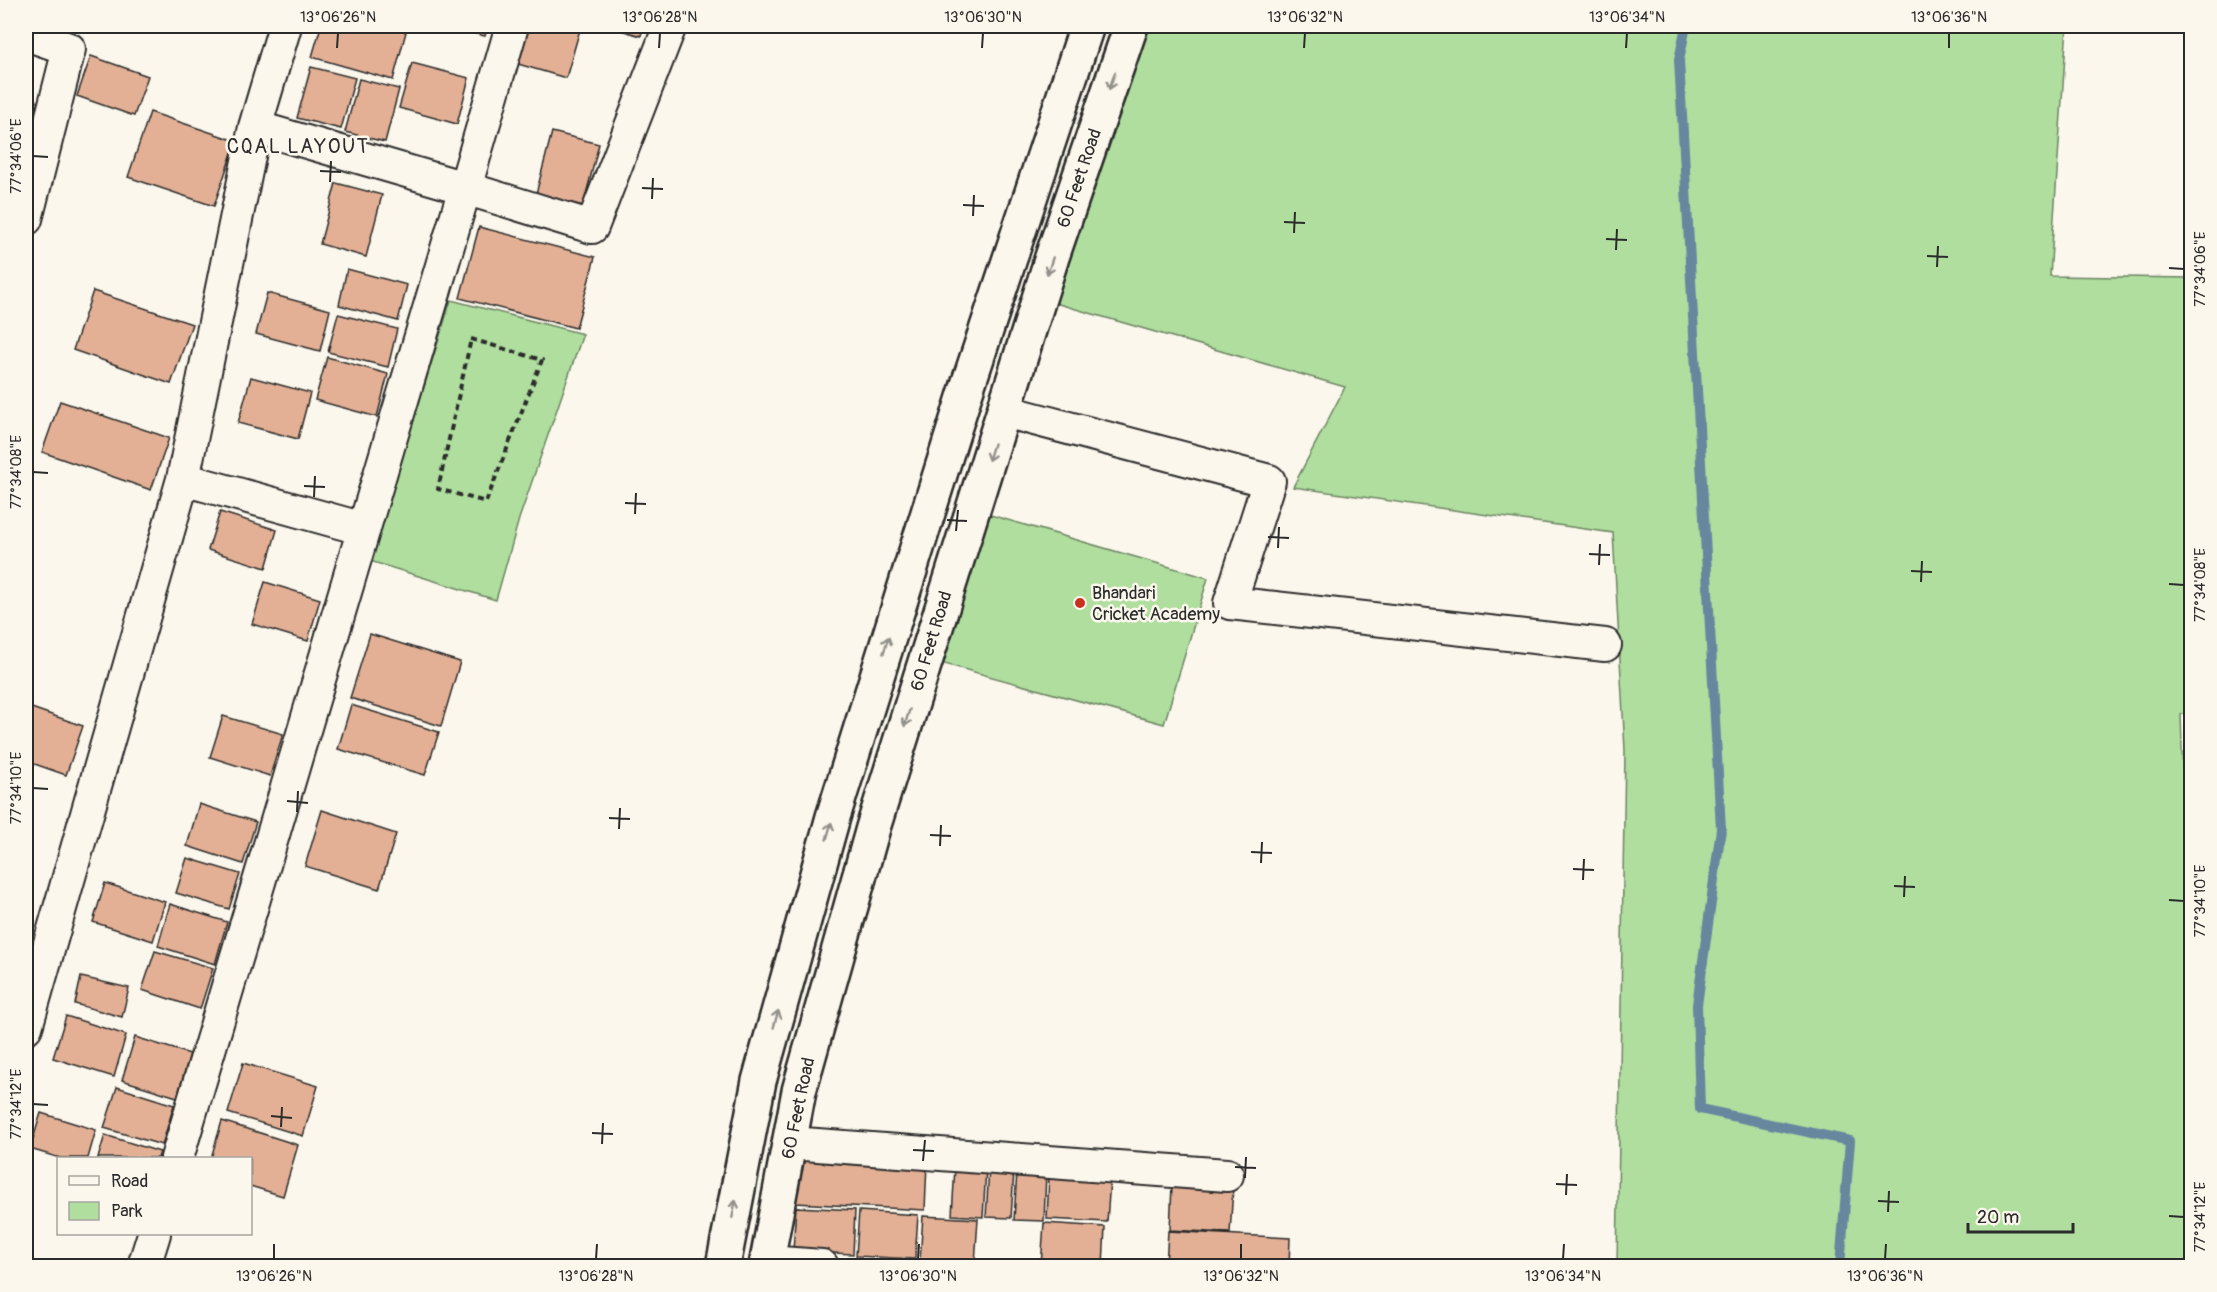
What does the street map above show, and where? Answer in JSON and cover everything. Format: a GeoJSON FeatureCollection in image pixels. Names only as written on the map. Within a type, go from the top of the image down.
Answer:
{"type":"FeatureCollection","features":[{"type":"Feature","properties":{"kind":"street"},"geometry":{"type":"LineString","coordinates":[[26,1027],[183,479],[255,127],[285,26]]}},
{"type":"Feature","properties":{"kind":"street"},"geometry":{"type":"LineString","coordinates":[[177,1157],[512,26]]}},
{"type":"Feature","properties":{"kind":"street"},"geometry":{"type":"LineString","coordinates":[[255,127],[592,227],[670,26]]}},
{"type":"Feature","properties":{"kind":"street"},"geometry":{"type":"LineString","coordinates":[[723,1266],[759,1081],[833,817],[967,388],[1087,26]]}},
{"type":"Feature","properties":{"kind":"street","name":"60 Feet Road"},"geometry":{"type":"LineString","coordinates":[[766,1264],[799,1091],[873,828],[1004,411],[1131,26]]}},
{"type":"Feature","properties":{"kind":"street"},"geometry":{"type":"LineString","coordinates":[[26,34],[72,37],[26,219]]}},
{"type":"Feature","properties":{"kind":"street"},"geometry":{"type":"LineString","coordinates":[[1004,411],[1269,481],[1230,603],[1605,645]]}},
{"type":"Feature","properties":{"kind":"street"},"geometry":{"type":"LineString","coordinates":[[183,479],[364,529]]}},
{"type":"Feature","properties":{"kind":"street"},"geometry":{"type":"LineString","coordinates":[[790,1143],[1227,1174]]}},
{"type":"Feature","properties":{"kind":"street"},"geometry":{"type":"LineString","coordinates":[[144,1266],[153,1235]]}},
{"type":"Feature","properties":{"kind":"street"},"geometry":{"type":"LineString","coordinates":[[766,1264],[822,1266]]}},
{"type":"Feature","properties":{"kind":"path"},"geometry":{"type":"LineString","coordinates":[[471,339],[542,360],[486,502],[438,489],[471,339]]}},
{"type":"Feature","properties":{"kind":"green space"},"geometry":{"type":"Polygon","coordinates":[[[1149,26],[2067,26],[2050,276],[2191,278],[2192,714],[2181,714],[2191,1040],[2191,1266],[1617,1266],[1625,750],[1613,533],[1293,487],[1345,387],[1055,303],[1149,26]]]}},
{"type":"Feature","properties":{"kind":"green space"},"geometry":{"type":"Polygon","coordinates":[[[451,300],[583,334],[519,519],[496,600],[370,561],[451,300]]]}},
{"type":"Feature","properties":{"kind":"green space","name":"Bhandari Cricket Academy"},"geometry":{"type":"Polygon","coordinates":[[[987,514],[1208,578],[1164,724],[941,663],[987,514]]]}},
{"type":"Feature","properties":{"kind":"building"},"geometry":{"type":"Polygon","coordinates":[[[321,26],[382,26],[406,32],[393,80],[312,57],[321,26]]]}},
{"type":"Feature","properties":{"kind":"building"},"geometry":{"type":"Polygon","coordinates":[[[445,26],[488,26],[485,36],[445,26]]]}},
{"type":"Feature","properties":{"kind":"building"},"geometry":{"type":"Polygon","coordinates":[[[529,26],[581,26],[566,78],[518,64],[529,26]]]}},
{"type":"Feature","properties":{"kind":"building"},"geometry":{"type":"Polygon","coordinates":[[[607,26],[643,26],[641,36],[607,26]]]}},
{"type":"Feature","properties":{"kind":"building"},"geometry":{"type":"Polygon","coordinates":[[[91,56],[148,76],[134,116],[77,96],[91,56]]]}},
{"type":"Feature","properties":{"kind":"building"},"geometry":{"type":"Polygon","coordinates":[[[412,63],[469,78],[457,124],[399,108],[412,63]]]}},
{"type":"Feature","properties":{"kind":"building"},"geometry":{"type":"Polygon","coordinates":[[[311,67],[355,78],[341,129],[297,118],[311,67]]]}},
{"type":"Feature","properties":{"kind":"building"},"geometry":{"type":"Polygon","coordinates":[[[359,79],[399,89],[385,142],[345,132],[359,79]]]}},
{"type":"Feature","properties":{"kind":"building"},"geometry":{"type":"Polygon","coordinates":[[[150,112],[236,141],[214,206],[128,177],[150,112]]]}},
{"type":"Feature","properties":{"kind":"building"},"geometry":{"type":"Polygon","coordinates":[[[552,132],[599,144],[583,206],[536,194],[552,132]]]}},
{"type":"Feature","properties":{"kind":"building"},"geometry":{"type":"Polygon","coordinates":[[[336,183],[382,195],[366,257],[320,244],[336,183]]]}},
{"type":"Feature","properties":{"kind":"building"},"geometry":{"type":"Polygon","coordinates":[[[479,227],[595,257],[576,328],[460,298],[479,227]]]}},
{"type":"Feature","properties":{"kind":"building"},"geometry":{"type":"Polygon","coordinates":[[[347,269],[407,285],[398,321],[339,305],[347,269]]]}},
{"type":"Feature","properties":{"kind":"building"},"geometry":{"type":"Polygon","coordinates":[[[93,291],[192,324],[171,384],[73,350],[93,291]]]}},
{"type":"Feature","properties":{"kind":"building"},"geometry":{"type":"Polygon","coordinates":[[[267,293],[330,310],[320,351],[256,334],[267,293]]]}},
{"type":"Feature","properties":{"kind":"building"},"geometry":{"type":"Polygon","coordinates":[[[338,314],[397,329],[388,367],[328,352],[338,314]]]}},
{"type":"Feature","properties":{"kind":"building"},"geometry":{"type":"Polygon","coordinates":[[[327,357],[388,374],[377,417],[315,400],[327,357]]]}},
{"type":"Feature","properties":{"kind":"building"},"geometry":{"type":"Polygon","coordinates":[[[251,377],[310,393],[298,439],[238,423],[251,377]]]}},
{"type":"Feature","properties":{"kind":"building"},"geometry":{"type":"Polygon","coordinates":[[[60,401],[169,438],[151,490],[42,452],[60,401]]]}},
{"type":"Feature","properties":{"kind":"building"},"geometry":{"type":"Polygon","coordinates":[[[26,439],[32,441],[26,460],[26,439]]]}},
{"type":"Feature","properties":{"kind":"building"},"geometry":{"type":"Polygon","coordinates":[[[220,512],[277,530],[266,568],[208,550],[220,512]]]}},
{"type":"Feature","properties":{"kind":"building"},"geometry":{"type":"Polygon","coordinates":[[[26,573],[31,574],[26,591],[26,573]]]}},
{"type":"Feature","properties":{"kind":"building"},"geometry":{"type":"Polygon","coordinates":[[[265,582],[320,599],[308,641],[252,624],[265,582]]]}},
{"type":"Feature","properties":{"kind":"building"},"geometry":{"type":"Polygon","coordinates":[[[370,634],[460,662],[441,726],[350,698],[370,634]]]}},
{"type":"Feature","properties":{"kind":"building"},"geometry":{"type":"Polygon","coordinates":[[[351,705],[439,732],[425,775],[338,749],[351,705]]]}},
{"type":"Feature","properties":{"kind":"building"},"geometry":{"type":"Polygon","coordinates":[[[26,706],[83,726],[66,775],[26,761],[26,706]]]}},
{"type":"Feature","properties":{"kind":"building"},"geometry":{"type":"Polygon","coordinates":[[[223,716],[283,734],[270,776],[210,757],[223,716]]]}},
{"type":"Feature","properties":{"kind":"building"},"geometry":{"type":"Polygon","coordinates":[[[199,804],[256,822],[243,864],[187,846],[199,804]]]}},
{"type":"Feature","properties":{"kind":"building"},"geometry":{"type":"Polygon","coordinates":[[[322,810],[396,834],[379,889],[305,866],[322,810]]]}},
{"type":"Feature","properties":{"kind":"building"},"geometry":{"type":"Polygon","coordinates":[[[187,858],[240,874],[229,909],[176,893],[187,858]]]}},
{"type":"Feature","properties":{"kind":"building"},"geometry":{"type":"Polygon","coordinates":[[[105,883],[165,902],[153,941],[93,922],[105,883]]]}},
{"type":"Feature","properties":{"kind":"building"},"geometry":{"type":"Polygon","coordinates":[[[170,904],[227,922],[215,964],[158,946],[170,904]]]}},
{"type":"Feature","properties":{"kind":"building"},"geometry":{"type":"Polygon","coordinates":[[[155,951],[213,968],[200,1009],[142,990],[155,951]]]}},
{"type":"Feature","properties":{"kind":"building"},"geometry":{"type":"Polygon","coordinates":[[[81,977],[129,988],[122,1017],[75,1004],[81,977]]]}},
{"type":"Feature","properties":{"kind":"building"},"geometry":{"type":"Polygon","coordinates":[[[66,1016],[126,1035],[114,1077],[53,1058],[66,1016]]]}},
{"type":"Feature","properties":{"kind":"building"},"geometry":{"type":"Polygon","coordinates":[[[135,1037],[190,1054],[177,1097],[122,1080],[135,1037]]]}},
{"type":"Feature","properties":{"kind":"building"},"geometry":{"type":"Polygon","coordinates":[[[243,1063],[318,1086],[303,1136],[228,1113],[243,1063]]]}},
{"type":"Feature","properties":{"kind":"building"},"geometry":{"type":"Polygon","coordinates":[[[117,1087],[174,1105],[162,1145],[104,1128],[117,1087]]]}},
{"type":"Feature","properties":{"kind":"building"},"geometry":{"type":"Polygon","coordinates":[[[41,1113],[96,1130],[88,1157],[57,1157],[30,1149],[41,1113]]]}},
{"type":"Feature","properties":{"kind":"building"},"geometry":{"type":"Polygon","coordinates":[[[222,1121],[298,1145],[283,1196],[252,1187],[252,1157],[211,1157],[222,1121]]]}},
{"type":"Feature","properties":{"kind":"building"},"geometry":{"type":"Polygon","coordinates":[[[105,1135],[160,1152],[158,1157],[98,1157],[105,1135]]]}},
{"type":"Feature","properties":{"kind":"building"},"geometry":{"type":"Polygon","coordinates":[[[799,1156],[927,1163],[925,1210],[796,1203],[799,1156]]]}},
{"type":"Feature","properties":{"kind":"building"},"geometry":{"type":"Polygon","coordinates":[[[955,1167],[986,1168],[983,1217],[952,1215],[955,1167]]]}},
{"type":"Feature","properties":{"kind":"building"},"geometry":{"type":"Polygon","coordinates":[[[989,1168],[1014,1170],[1011,1218],[986,1217],[989,1168]]]}},
{"type":"Feature","properties":{"kind":"building"},"geometry":{"type":"Polygon","coordinates":[[[1017,1170],[1046,1172],[1044,1221],[1014,1220],[1017,1170]]]}},
{"type":"Feature","properties":{"kind":"building"},"geometry":{"type":"Polygon","coordinates":[[[1049,1176],[1110,1179],[1107,1222],[1047,1219],[1049,1176]]]}},
{"type":"Feature","properties":{"kind":"building"},"geometry":{"type":"Polygon","coordinates":[[[1172,1185],[1233,1188],[1230,1233],[1170,1230],[1172,1185]]]}},
{"type":"Feature","properties":{"kind":"building"},"geometry":{"type":"Polygon","coordinates":[[[796,1207],[855,1210],[853,1254],[793,1251],[796,1207]]]}},
{"type":"Feature","properties":{"kind":"building"},"geometry":{"type":"Polygon","coordinates":[[[859,1211],[918,1215],[915,1259],[856,1256],[859,1211]]]}},
{"type":"Feature","properties":{"kind":"building"},"geometry":{"type":"Polygon","coordinates":[[[923,1216],[978,1219],[975,1263],[920,1260],[923,1216]]]}},
{"type":"Feature","properties":{"kind":"building"},"geometry":{"type":"Polygon","coordinates":[[[1044,1223],[1105,1227],[1103,1266],[1041,1266],[1044,1223]]]}},
{"type":"Feature","properties":{"kind":"building"},"geometry":{"type":"Polygon","coordinates":[[[1168,1231],[1290,1238],[1289,1266],[1166,1266],[1168,1231]]]}},
{"type":"Feature","properties":{"kind":"waterway"},"geometry":{"type":"LineString","coordinates":[[1686,26],[1679,60],[1721,829],[1697,1005],[1700,1109],[1850,1141],[1840,1266]]}},
{"type":"Feature","properties":{"kind":"place","name":"Bhandari Cricket Academy"},"geometry":{"type":"Point","coordinates":[1080,603]}},
{"type":"Feature","properties":{"kind":"district","name":"CQAL LAYOUT"},"geometry":{"type":"Point","coordinates":[298,146]}}]}
